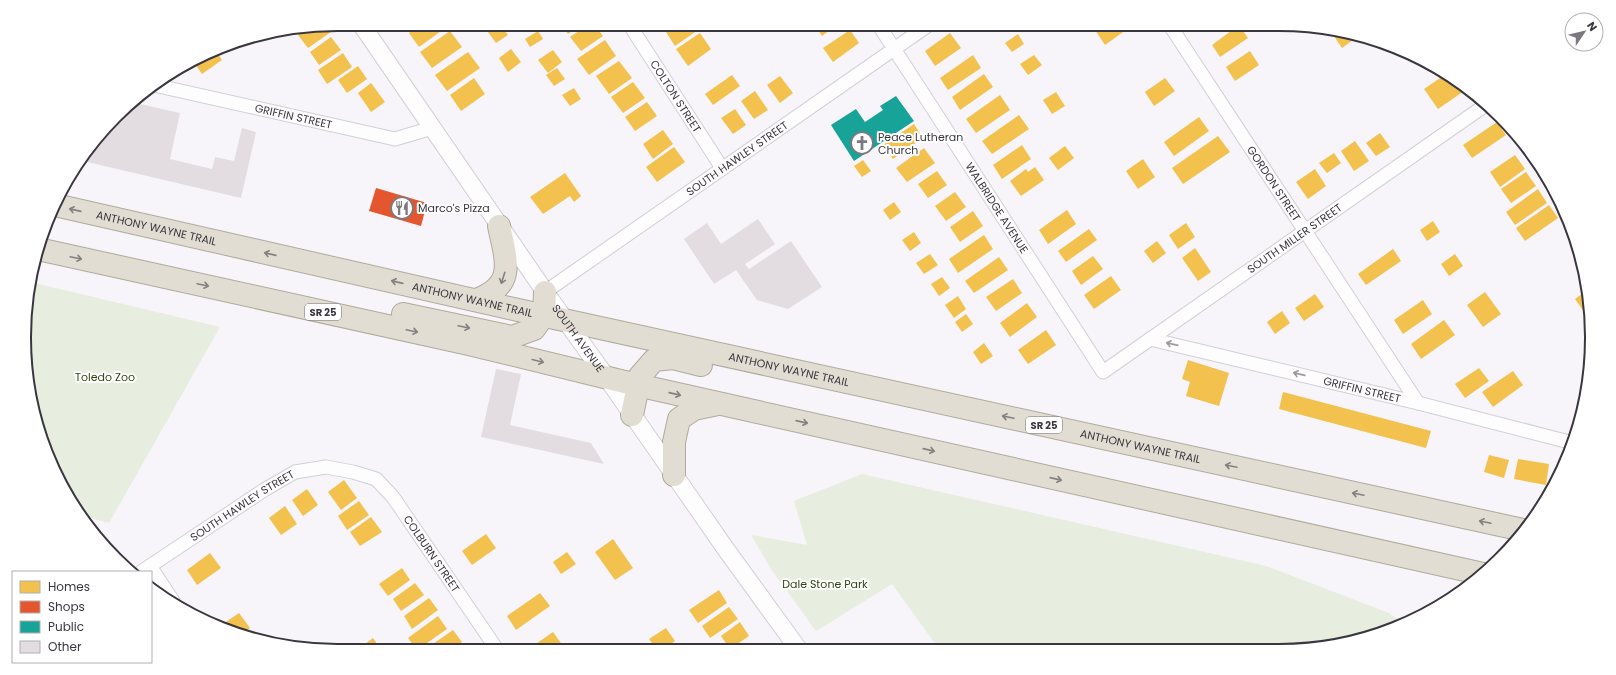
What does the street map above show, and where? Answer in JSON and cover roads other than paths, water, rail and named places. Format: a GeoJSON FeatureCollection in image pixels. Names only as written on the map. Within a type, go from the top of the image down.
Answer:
{"type":"FeatureCollection","features":[{"type":"Feature","properties":{"kind":"highway","name":"ANTHONY WAYNE TRAIL"},"geometry":{"type":"LineString","coordinates":[[61,206],[476,300],[1518,529]]}},
{"type":"Feature","properties":{"kind":"highway"},"geometry":{"type":"LineString","coordinates":[[476,300],[494,292],[503,281],[506,263],[499,226]]}},
{"type":"Feature","properties":{"kind":"highway","name":"SR 25"},"geometry":{"type":"LineString","coordinates":[[43,250],[469,344],[637,385],[1476,572]]}},
{"type":"Feature","properties":{"kind":"highway"},"geometry":{"type":"LineString","coordinates":[[314,310],[401,313],[512,337],[534,329],[554,317],[544,292]]}},
{"type":"Feature","properties":{"kind":"highway"},"geometry":{"type":"LineString","coordinates":[[632,415],[640,376],[654,360],[673,358],[776,381],[810,373]]}},
{"type":"Feature","properties":{"kind":"highway"},"geometry":{"type":"LineString","coordinates":[[674,475],[674,442],[679,419],[694,409],[721,404]]}},
{"type":"Feature","properties":{"kind":"street"},"geometry":{"type":"LineString","coordinates":[[366,31],[544,292]]}},
{"type":"Feature","properties":{"kind":"street","name":"COLTON STREET"},"geometry":{"type":"LineString","coordinates":[[634,31],[722,168]]}},
{"type":"Feature","properties":{"kind":"street","name":"WALBRIDGE AVENUE"},"geometry":{"type":"LineString","coordinates":[[882,31],[1103,372]]}},
{"type":"Feature","properties":{"kind":"street","name":"SOUTH HAWLEY STREET"},"geometry":{"type":"LineString","coordinates":[[544,292],[920,31]]}},
{"type":"Feature","properties":{"kind":"street","name":"GORDON STREET"},"geometry":{"type":"LineString","coordinates":[[1174,31],[1418,403]]}},
{"type":"Feature","properties":{"kind":"street","name":"GRIFFIN STREET"},"geometry":{"type":"LineString","coordinates":[[162,87],[395,139],[432,128]]}},
{"type":"Feature","properties":{"kind":"street","name":"SOUTH MILLER STREET"},"geometry":{"type":"LineString","coordinates":[[1103,372],[1482,108]]}},
{"type":"Feature","properties":{"kind":"street","name":"SOUTH AVENUE"},"geometry":{"type":"LineString","coordinates":[[554,317],[607,378],[725,548],[795,644]]}},
{"type":"Feature","properties":{"kind":"street","name":"GRIFFIN STREET"},"geometry":{"type":"LineString","coordinates":[[1150,339],[1418,403],[1567,441]]}},
{"type":"Feature","properties":{"kind":"street","name":"SOUTH HAWLEY STREET"},"geometry":{"type":"LineString","coordinates":[[145,569],[264,490],[295,472],[326,467],[353,472]]}},
{"type":"Feature","properties":{"kind":"street","name":"COLBURN STREET"},"geometry":{"type":"LineString","coordinates":[[353,472],[376,479],[393,497],[493,644]]}},
{"type":"Feature","properties":{"kind":"street"},"geometry":{"type":"LineString","coordinates":[[152,577],[164,590]]}},
{"type":"Feature","properties":{"kind":"place","name":"Peace Lutheran Church"},"geometry":{"type":"Point","coordinates":[862,143]}},
{"type":"Feature","properties":{"kind":"place","name":"Marco's Pizza"},"geometry":{"type":"Point","coordinates":[402,208]}},
{"type":"Feature","properties":{"kind":"park label","name":"Toledo Zoo"},"geometry":{"type":"Point","coordinates":[105,377]}},
{"type":"Feature","properties":{"kind":"park label","name":"Dale Stone Park"},"geometry":{"type":"Point","coordinates":[825,584]}}]}
